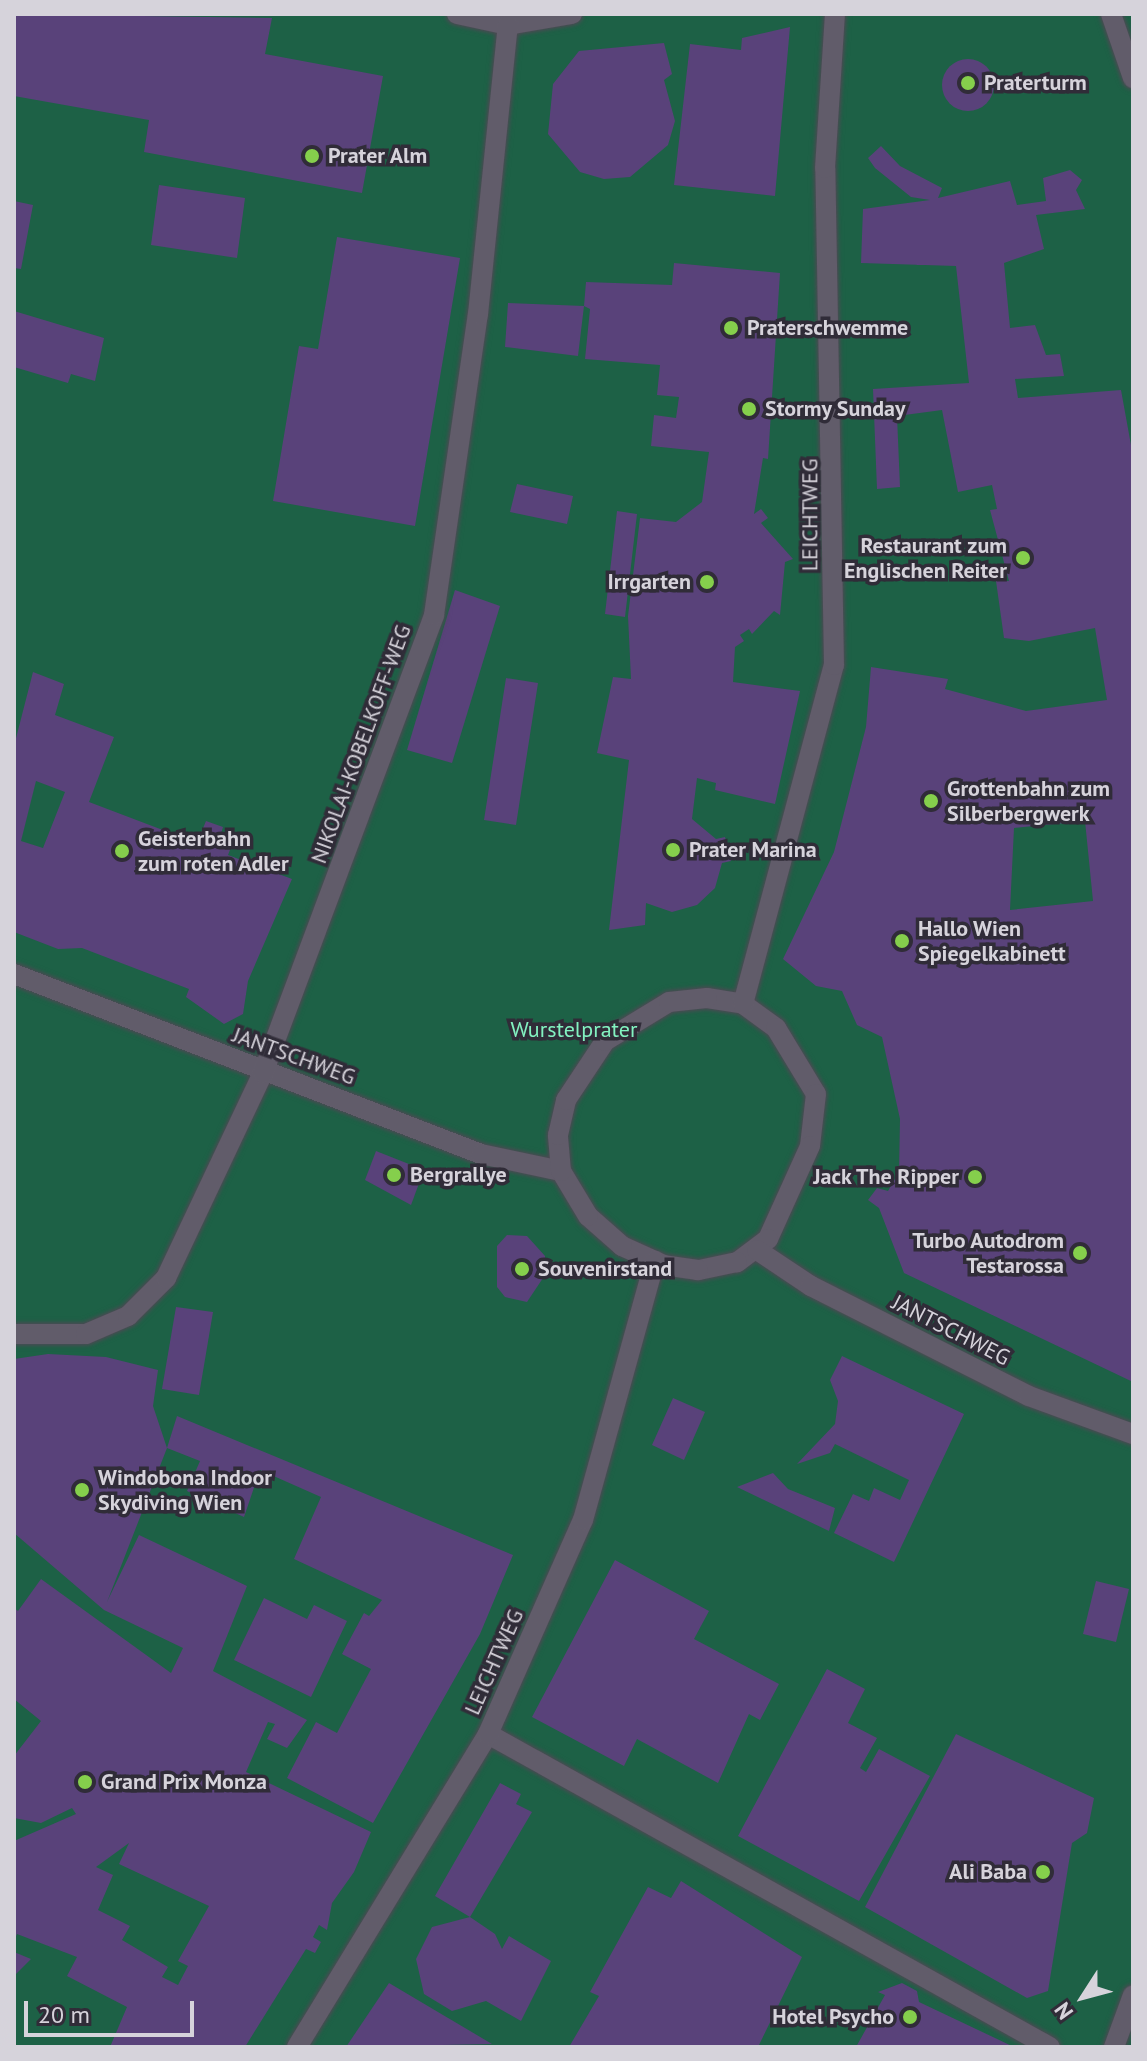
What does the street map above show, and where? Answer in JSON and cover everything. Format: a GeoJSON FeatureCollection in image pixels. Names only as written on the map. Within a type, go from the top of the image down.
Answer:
{"type":"FeatureCollection","features":[{"type":"Feature","properties":{"kind":"street"},"geometry":{"type":"LineString","coordinates":[[457,14],[508,25],[572,14]]}},
{"type":"Feature","properties":{"kind":"street","name":"LEICHTWEG"},"geometry":{"type":"LineString","coordinates":[[743,1004],[834,665],[825,168],[835,14]]}},
{"type":"Feature","properties":{"kind":"street"},"geometry":{"type":"LineString","coordinates":[[1111,14],[1133,78]]}},
{"type":"Feature","properties":{"kind":"street","name":"NIKOLAI-KOBELKOFF-WEG"},"geometry":{"type":"LineString","coordinates":[[14,1334],[86,1334],[128,1316],[166,1278],[263,1073],[434,615],[478,314],[508,25]]}},
{"type":"Feature","properties":{"kind":"street","name":"JANTSCHWEG"},"geometry":{"type":"LineString","coordinates":[[14,974],[263,1073],[481,1154],[561,1171]]}},
{"type":"Feature","properties":{"kind":"street"},"geometry":{"type":"LineString","coordinates":[[707,998],[743,1004],[776,1028],[816,1094],[810,1146],[768,1239],[737,1262],[698,1270],[655,1261],[622,1246],[588,1216],[561,1171],[558,1135],[566,1100],[605,1041],[669,1002],[707,998]]}},
{"type":"Feature","properties":{"kind":"street","name":"JANTSCHWEG"},"geometry":{"type":"LineString","coordinates":[[757,1250],[811,1286],[1029,1396],[1133,1434]]}},
{"type":"Feature","properties":{"kind":"street","name":"LEICHTWEG"},"geometry":{"type":"LineString","coordinates":[[297,2047],[488,1734],[583,1520],[655,1261]]}},
{"type":"Feature","properties":{"kind":"street"},"geometry":{"type":"LineString","coordinates":[[488,1734],[1050,2047]]}},
{"type":"Feature","properties":{"kind":"street"},"geometry":{"type":"LineString","coordinates":[[1114,2047],[1133,1995]]}},
{"type":"Feature","properties":{"kind":"green space","name":"Wurstelprater"},"geometry":{"type":"Polygon","coordinates":[[[14,14],[1133,14],[1133,2047],[14,2047],[14,14]]]}},
{"type":"Feature","properties":{"kind":"building"},"geometry":{"type":"Polygon","coordinates":[[[14,14],[272,18],[265,54],[383,76],[362,193],[144,152],[149,120],[14,96],[14,14]]]}},
{"type":"Feature","properties":{"kind":"building"},"geometry":{"type":"Polygon","coordinates":[[[790,27],[775,196],[674,185],[690,44],[741,50],[742,38],[790,27]]]}},
{"type":"Feature","properties":{"kind":"building"},"geometry":{"type":"Polygon","coordinates":[[[664,43],[672,74],[664,80],[675,121],[668,145],[630,177],[604,179],[580,172],[548,134],[553,84],[579,51],[664,43]]]}},
{"type":"Feature","properties":{"kind":"building","name":"Praterturm"},"geometry":{"type":"Polygon","coordinates":[[[968,59],[986,67],[994,85],[986,103],[968,111],[950,103],[942,85],[950,67],[968,59]]]}},
{"type":"Feature","properties":{"kind":"building"},"geometry":{"type":"Polygon","coordinates":[[[881,146],[900,166],[942,188],[938,198],[1010,181],[1017,205],[1046,201],[1043,178],[1070,170],[1082,180],[1076,190],[1085,209],[1036,215],[1044,249],[1004,263],[1010,328],[1035,325],[1046,355],[1060,354],[1064,376],[1015,379],[1018,398],[1121,390],[1133,456],[1133,1382],[904,1273],[879,1208],[868,1200],[877,1188],[888,1191],[899,1172],[900,1119],[882,1037],[857,1025],[842,991],[816,986],[783,959],[834,852],[866,727],[871,667],[948,679],[945,689],[1026,711],[1107,700],[1095,628],[1029,641],[1004,638],[996,581],[1009,581],[990,510],[997,509],[992,485],[958,492],[942,410],[897,416],[900,487],[877,489],[873,389],[969,383],[956,266],[861,263],[863,209],[930,200],[911,197],[875,168],[868,158],[881,146]],[[1085,821],[1014,828],[1010,910],[1093,901],[1085,821]]]}},
{"type":"Feature","properties":{"kind":"building"},"geometry":{"type":"Polygon","coordinates":[[[159,185],[245,198],[237,258],[151,245],[159,185]]]}},
{"type":"Feature","properties":{"kind":"building"},"geometry":{"type":"Polygon","coordinates":[[[14,201],[33,205],[21,269],[14,268],[14,201]]]}},
{"type":"Feature","properties":{"kind":"building"},"geometry":{"type":"Polygon","coordinates":[[[337,237],[460,258],[415,526],[273,501],[299,346],[318,349],[337,237]]]}},
{"type":"Feature","properties":{"kind":"building"},"geometry":{"type":"Polygon","coordinates":[[[674,263],[780,273],[768,459],[763,458],[754,514],[761,509],[768,518],[761,523],[793,559],[785,562],[780,615],[774,611],[752,634],[749,629],[740,635],[744,641],[735,647],[733,682],[800,691],[775,804],[715,790],[716,783],[697,778],[692,819],[716,839],[725,837],[731,861],[722,863],[715,888],[697,905],[672,912],[646,903],[645,925],[609,930],[629,760],[597,753],[613,677],[631,679],[628,616],[640,518],[676,522],[702,502],[709,452],[651,446],[654,415],[676,418],[679,397],[657,395],[660,365],[585,359],[590,309],[584,306],[586,282],[672,285],[674,263]]]}},
{"type":"Feature","properties":{"kind":"building"},"geometry":{"type":"Polygon","coordinates":[[[508,303],[584,306],[578,356],[505,347],[508,303]]]}},
{"type":"Feature","properties":{"kind":"building"},"geometry":{"type":"Polygon","coordinates":[[[14,311],[104,338],[95,381],[71,374],[68,383],[14,367],[14,311]]]}},
{"type":"Feature","properties":{"kind":"building"},"geometry":{"type":"Polygon","coordinates":[[[517,484],[573,496],[567,524],[510,512],[517,484]]]}},
{"type":"Feature","properties":{"kind":"building"},"geometry":{"type":"Polygon","coordinates":[[[617,511],[637,514],[625,617],[605,614],[617,511]]]}},
{"type":"Feature","properties":{"kind":"building"},"geometry":{"type":"Polygon","coordinates":[[[455,590],[500,606],[452,763],[407,750],[455,590]]]}},
{"type":"Feature","properties":{"kind":"building","name":"Geisterbahn zum roten Adler"},"geometry":{"type":"Polygon","coordinates":[[[33,672],[64,684],[55,715],[114,737],[89,802],[197,843],[206,821],[223,827],[220,837],[233,842],[228,855],[292,879],[248,981],[243,1014],[224,1024],[186,997],[189,989],[82,948],[58,949],[14,932],[14,746],[33,672]],[[36,781],[21,841],[43,848],[65,792],[36,781]]]}},
{"type":"Feature","properties":{"kind":"building"},"geometry":{"type":"Polygon","coordinates":[[[506,678],[538,683],[516,825],[484,820],[506,678]]]}},
{"type":"Feature","properties":{"kind":"building","name":"Bergrallye"},"geometry":{"type":"Polygon","coordinates":[[[376,1151],[424,1170],[411,1205],[365,1180],[376,1151]]]}},
{"type":"Feature","properties":{"kind":"building","name":"Souvenirstand"},"geometry":{"type":"Polygon","coordinates":[[[507,1235],[527,1236],[545,1256],[545,1275],[527,1302],[505,1297],[497,1287],[497,1246],[507,1235]]]}},
{"type":"Feature","properties":{"kind":"building"},"geometry":{"type":"Polygon","coordinates":[[[176,1307],[213,1312],[199,1395],[162,1389],[176,1307]]]}},
{"type":"Feature","properties":{"kind":"building"},"geometry":{"type":"Polygon","coordinates":[[[48,1354],[106,1357],[158,1370],[153,1406],[167,1448],[107,1602],[139,1535],[247,1586],[213,1671],[307,1720],[287,1748],[267,1739],[275,1724],[268,1722],[246,1772],[371,1832],[354,1872],[332,1903],[327,1930],[319,1925],[313,1937],[321,1942],[315,1953],[306,1949],[245,2047],[110,2047],[127,2007],[67,1976],[77,1957],[17,1934],[14,1941],[14,1841],[76,1814],[72,1808],[41,1823],[14,1818],[14,1756],[41,1721],[14,1699],[14,1608],[18,1611],[41,1579],[171,1673],[183,1648],[104,1610],[14,1533],[14,1359],[48,1354]],[[129,1843],[96,1867],[113,1875],[98,1910],[130,1926],[122,1940],[168,1967],[162,1977],[178,1985],[188,1966],[178,1961],[209,1906],[119,1864],[129,1843]]]}},
{"type":"Feature","properties":{"kind":"building"},"geometry":{"type":"Polygon","coordinates":[[[842,1356],[964,1414],[894,1562],[834,1533],[853,1494],[869,1501],[874,1488],[900,1500],[909,1480],[835,1444],[830,1453],[797,1464],[835,1424],[838,1401],[830,1380],[842,1356]]]}},
{"type":"Feature","properties":{"kind":"building"},"geometry":{"type":"Polygon","coordinates":[[[673,1398],[705,1412],[684,1460],[652,1445],[673,1398]]]}},
{"type":"Feature","properties":{"kind":"building"},"geometry":{"type":"Polygon","coordinates":[[[177,1416],[513,1555],[480,1634],[373,1823],[287,1778],[316,1722],[337,1733],[371,1669],[342,1654],[364,1613],[369,1616],[382,1600],[294,1559],[321,1497],[260,1470],[244,1517],[187,1491],[200,1461],[167,1448],[177,1416]]]}},
{"type":"Feature","properties":{"kind":"building"},"geometry":{"type":"Polygon","coordinates":[[[773,1473],[788,1489],[835,1508],[829,1531],[737,1487],[773,1473]]]}},
{"type":"Feature","properties":{"kind":"building"},"geometry":{"type":"Polygon","coordinates":[[[615,1560],[709,1611],[694,1639],[779,1684],[760,1720],[749,1714],[718,1783],[637,1739],[624,1766],[532,1717],[615,1560]]]}},
{"type":"Feature","properties":{"kind":"building"},"geometry":{"type":"Polygon","coordinates":[[[1096,1581],[1129,1589],[1116,1642],[1083,1634],[1096,1581]]]}},
{"type":"Feature","properties":{"kind":"building"},"geometry":{"type":"Polygon","coordinates":[[[264,1598],[307,1619],[314,1605],[347,1621],[311,1697],[234,1660],[264,1598]]]}},
{"type":"Feature","properties":{"kind":"building"},"geometry":{"type":"Polygon","coordinates":[[[827,1669],[865,1689],[848,1723],[877,1738],[860,1768],[866,1772],[879,1749],[930,1776],[859,1901],[738,1836],[827,1669]]]}},
{"type":"Feature","properties":{"kind":"building"},"geometry":{"type":"Polygon","coordinates":[[[956,1734],[1094,1798],[1087,1833],[1072,1843],[1048,1991],[1027,1998],[865,1907],[956,1734]]]}},
{"type":"Feature","properties":{"kind":"building"},"geometry":{"type":"Polygon","coordinates":[[[500,1783],[521,1794],[516,1804],[532,1812],[470,1917],[435,1896],[500,1783]]]}},
{"type":"Feature","properties":{"kind":"building"},"geometry":{"type":"Polygon","coordinates":[[[681,1881],[802,1957],[758,2047],[569,2047],[599,1996],[590,1992],[648,1887],[671,1898],[681,1881]]]}},
{"type":"Feature","properties":{"kind":"building"},"geometry":{"type":"Polygon","coordinates":[[[470,1917],[495,1934],[502,1949],[509,1936],[551,1961],[521,2021],[486,2001],[452,2011],[424,1994],[416,1959],[432,1927],[470,1917]]]}},
{"type":"Feature","properties":{"kind":"building"},"geometry":{"type":"Polygon","coordinates":[[[14,1952],[31,1959],[14,1976],[14,1952]]]}},
{"type":"Feature","properties":{"kind":"building"},"geometry":{"type":"Polygon","coordinates":[[[389,1983],[492,2044],[346,2047],[389,1983]]]}},
{"type":"Feature","properties":{"kind":"building","name":"Hotel Psycho"},"geometry":{"type":"Polygon","coordinates":[[[902,1983],[917,1991],[919,2002],[1014,2047],[856,2047],[885,1995],[878,1992],[902,1983]]]}},
{"type":"Feature","properties":{"kind":"place","name":"Praterturm"},"geometry":{"type":"Point","coordinates":[968,83]}},
{"type":"Feature","properties":{"kind":"place","name":"Prater Alm"},"geometry":{"type":"Point","coordinates":[312,156]}},
{"type":"Feature","properties":{"kind":"place","name":"Praterschwemme"},"geometry":{"type":"Point","coordinates":[731,328]}},
{"type":"Feature","properties":{"kind":"place","name":"Stormy Sunday"},"geometry":{"type":"Point","coordinates":[749,409]}},
{"type":"Feature","properties":{"kind":"place","name":"Restaurant zum Englischen Reiter"},"geometry":{"type":"Point","coordinates":[1023,558]}},
{"type":"Feature","properties":{"kind":"place","name":"Irrgarten"},"geometry":{"type":"Point","coordinates":[707,582]}},
{"type":"Feature","properties":{"kind":"place","name":"Grottenbahn zum Silberbergwerk"},"geometry":{"type":"Point","coordinates":[931,801]}},
{"type":"Feature","properties":{"kind":"place","name":"Prater Marina"},"geometry":{"type":"Point","coordinates":[673,850]}},
{"type":"Feature","properties":{"kind":"place","name":"Geisterbahn zum roten Adler"},"geometry":{"type":"Point","coordinates":[122,851]}},
{"type":"Feature","properties":{"kind":"place","name":"Hallo Wien Spiegelkabinett"},"geometry":{"type":"Point","coordinates":[902,941]}},
{"type":"Feature","properties":{"kind":"place","name":"Bergrallye"},"geometry":{"type":"Point","coordinates":[394,1175]}},
{"type":"Feature","properties":{"kind":"place","name":"Jack The Ripper"},"geometry":{"type":"Point","coordinates":[975,1177]}},
{"type":"Feature","properties":{"kind":"place","name":"Turbo Autodrom Testarossa"},"geometry":{"type":"Point","coordinates":[1080,1253]}},
{"type":"Feature","properties":{"kind":"place","name":"Souvenirstand"},"geometry":{"type":"Point","coordinates":[522,1269]}},
{"type":"Feature","properties":{"kind":"place","name":"Windobona Indoor Skydiving Wien"},"geometry":{"type":"Point","coordinates":[82,1490]}},
{"type":"Feature","properties":{"kind":"place","name":"Grand Prix Monza"},"geometry":{"type":"Point","coordinates":[85,1782]}},
{"type":"Feature","properties":{"kind":"place","name":"Ali Baba"},"geometry":{"type":"Point","coordinates":[1043,1872]}},
{"type":"Feature","properties":{"kind":"place","name":"Hotel Psycho"},"geometry":{"type":"Point","coordinates":[910,2017]}}]}
